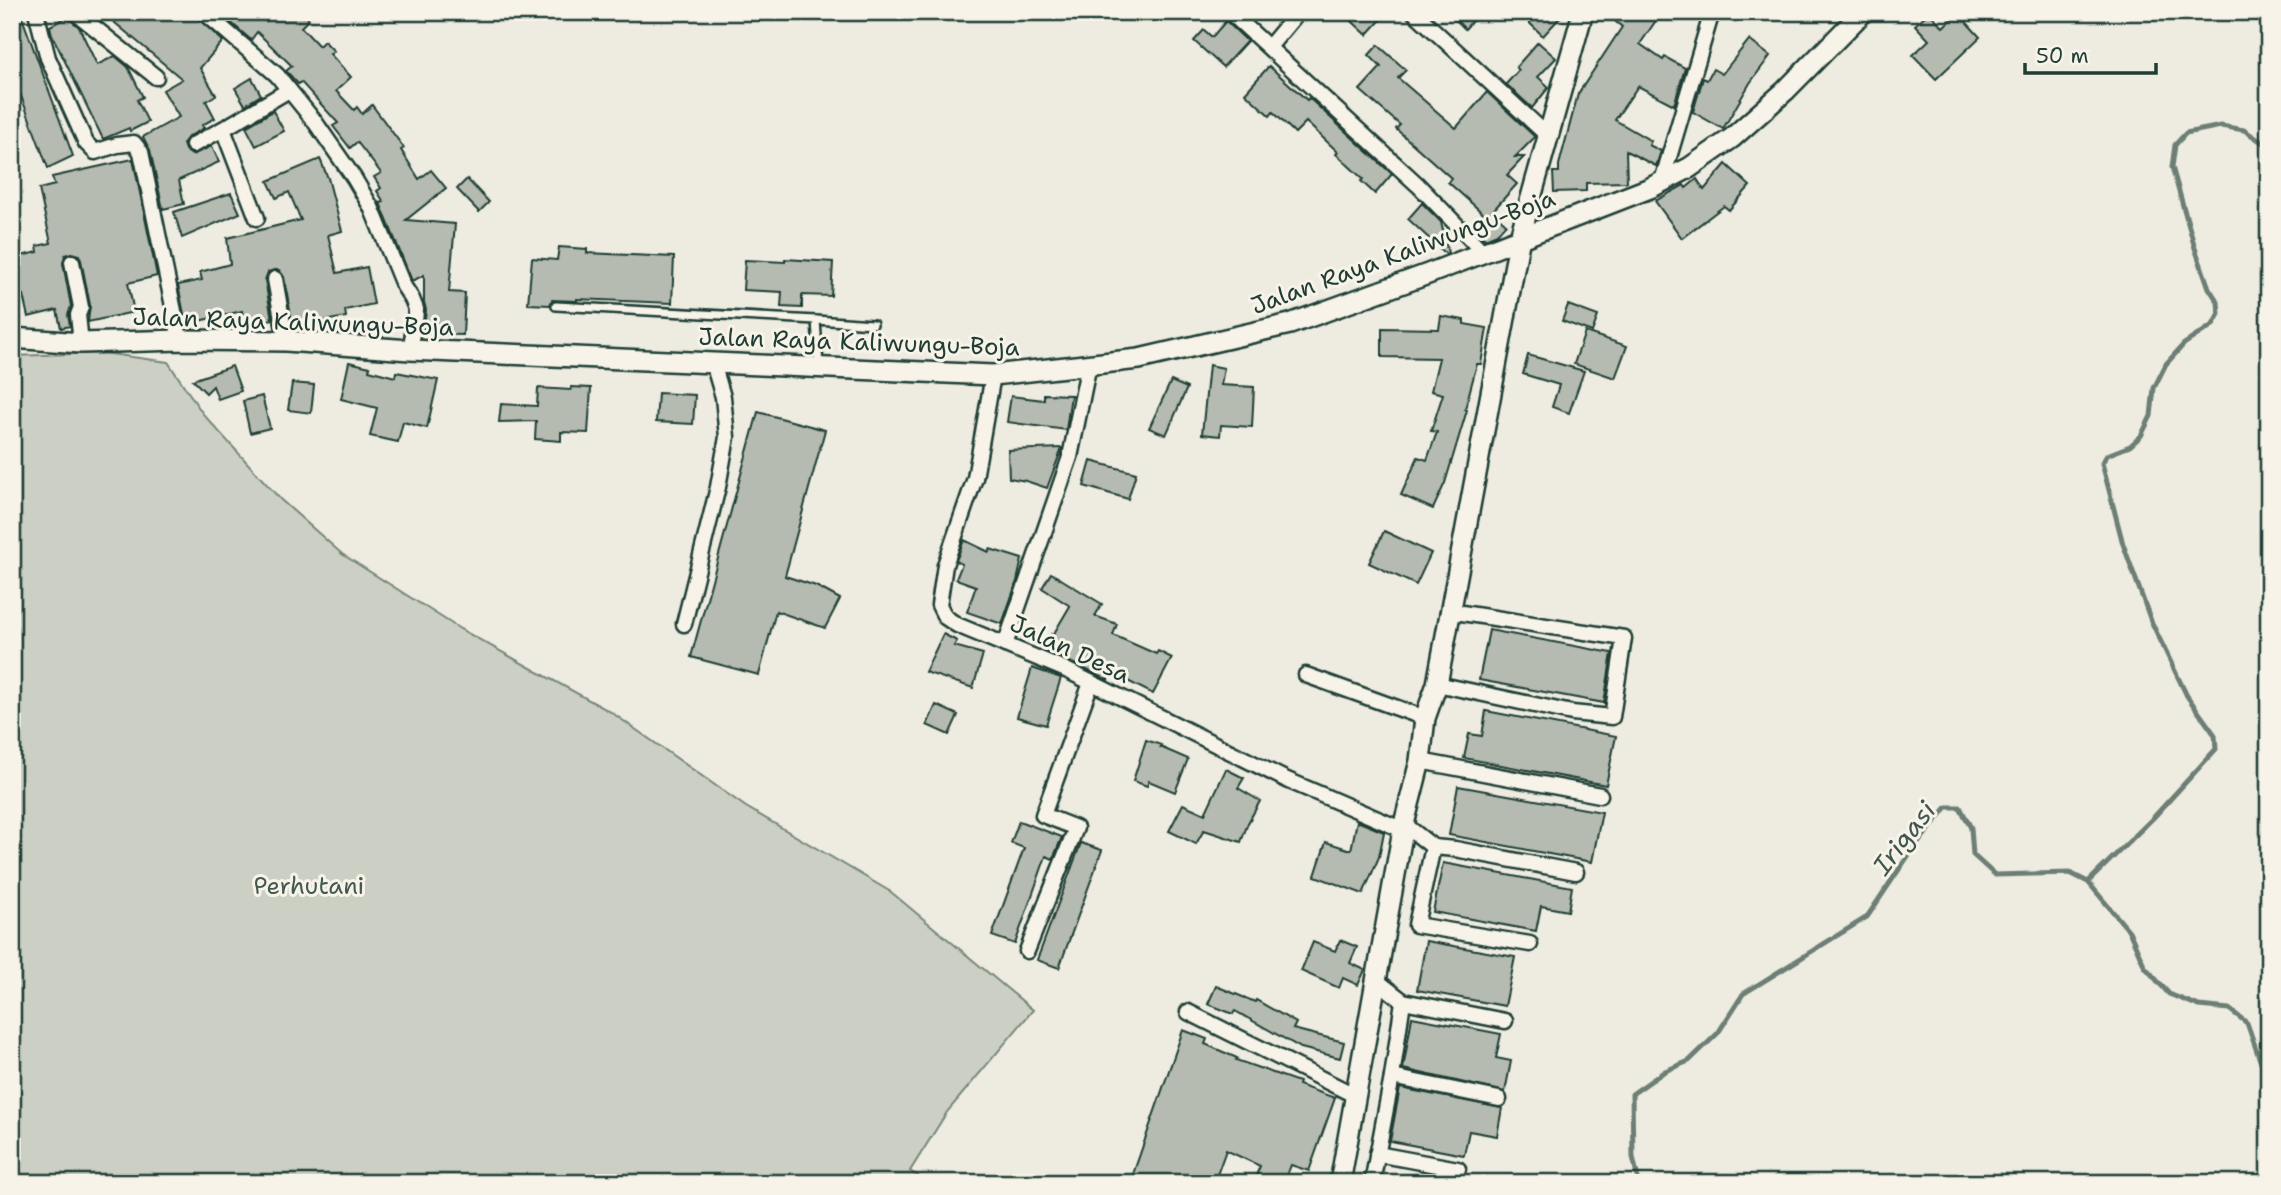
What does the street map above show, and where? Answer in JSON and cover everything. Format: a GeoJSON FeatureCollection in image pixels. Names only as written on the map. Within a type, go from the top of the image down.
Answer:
{"type":"FeatureCollection","features":[{"type":"Feature","properties":{"kind":"main road"},"geometry":{"type":"LineString","coordinates":[[1340,1183],[1403,827],[1420,761],[1425,718],[1437,684],[1520,237],[1583,12]]}},
{"type":"Feature","properties":{"kind":"main road","name":"Jalan Raya Kaliwungu-Boja"},"geometry":{"type":"LineString","coordinates":[[12,338],[81,342],[286,341],[993,375],[1139,359],[1290,324],[1662,181],[1689,168],[1732,138],[1785,91],[1863,12]]}},
{"type":"Feature","properties":{"kind":"street"},"geometry":{"type":"LineString","coordinates":[[36,12],[48,58],[86,143],[94,152],[134,143],[141,152],[180,340]]}},
{"type":"Feature","properties":{"kind":"street"},"geometry":{"type":"LineString","coordinates":[[75,12],[156,77]]}},
{"type":"Feature","properties":{"kind":"street"},"geometry":{"type":"LineString","coordinates":[[1230,12],[1418,185],[1483,252]]}},
{"type":"Feature","properties":{"kind":"street"},"geometry":{"type":"LineString","coordinates":[[1269,47],[1298,12]]}},
{"type":"Feature","properties":{"kind":"street"},"geometry":{"type":"LineString","coordinates":[[1414,12],[1548,136]]}},
{"type":"Feature","properties":{"kind":"street"},"geometry":{"type":"LineString","coordinates":[[1662,181],[1712,12]]}},
{"type":"Feature","properties":{"kind":"street"},"geometry":{"type":"LineString","coordinates":[[213,15],[277,75],[330,145],[371,207],[403,285],[416,309],[410,349]]}},
{"type":"Feature","properties":{"kind":"street"},"geometry":{"type":"LineString","coordinates":[[193,145],[289,90]]}},
{"type":"Feature","properties":{"kind":"street"},"geometry":{"type":"LineString","coordinates":[[223,129],[257,218]]}},
{"type":"Feature","properties":{"kind":"street"},"geometry":{"type":"LineString","coordinates":[[72,262],[81,307],[78,315],[81,342]]}},
{"type":"Feature","properties":{"kind":"street"},"geometry":{"type":"LineString","coordinates":[[275,279],[286,341]]}},
{"type":"Feature","properties":{"kind":"street"},"geometry":{"type":"LineString","coordinates":[[684,624],[718,487],[727,437],[723,397],[713,363]]}},
{"type":"Feature","properties":{"kind":"street"},"geometry":{"type":"LineString","coordinates":[[1005,645],[1070,457],[1089,364]]}},
{"type":"Feature","properties":{"kind":"street","name":"Jalan Desa"},"geometry":{"type":"LineString","coordinates":[[993,375],[975,478],[946,565],[939,605],[945,617],[1065,669],[1287,780],[1403,827],[1433,847]]}},
{"type":"Feature","properties":{"kind":"street"},"geometry":{"type":"LineString","coordinates":[[1437,684],[1572,713],[1612,717],[1624,638],[1449,611]]}},
{"type":"Feature","properties":{"kind":"street"},"geometry":{"type":"LineString","coordinates":[[1306,675],[1425,718]]}},
{"type":"Feature","properties":{"kind":"street"},"geometry":{"type":"LineString","coordinates":[[1027,951],[1076,828],[1043,815],[1091,683]]}},
{"type":"Feature","properties":{"kind":"street"},"geometry":{"type":"LineString","coordinates":[[1420,761],[1600,795]]}},
{"type":"Feature","properties":{"kind":"street"},"geometry":{"type":"LineString","coordinates":[[1530,944],[1416,925],[1433,847],[1576,872]]}},
{"type":"Feature","properties":{"kind":"street"},"geometry":{"type":"LineString","coordinates":[[1376,980],[1403,1001],[1504,1021]]}},
{"type":"Feature","properties":{"kind":"street"},"geometry":{"type":"LineString","coordinates":[[1371,1183],[1392,1077],[1403,1001]]}},
{"type":"Feature","properties":{"kind":"street"},"geometry":{"type":"LineString","coordinates":[[1188,1012],[1356,1096]]}},
{"type":"Feature","properties":{"kind":"street"},"geometry":{"type":"LineString","coordinates":[[1392,1077],[1499,1099]]}},
{"type":"Feature","properties":{"kind":"street"},"geometry":{"type":"LineString","coordinates":[[1377,1153],[1458,1169]]}},
{"type":"Feature","properties":{"kind":"lane"},"geometry":{"type":"LineString","coordinates":[[556,306],[873,324]]}},
{"type":"Feature","properties":{"kind":"lane"},"geometry":{"type":"LineString","coordinates":[[816,320],[819,366]]}},
{"type":"Feature","properties":{"kind":"green space","name":"Perhutani"},"geometry":{"type":"Polygon","coordinates":[[[103,353],[168,362],[203,414],[281,500],[342,554],[460,629],[611,712],[746,807],[891,892],[1033,1010],[947,1112],[910,1171],[929,1183],[12,1183],[12,356],[103,353]]]}},
{"type":"Feature","properties":{"kind":"building"},"geometry":{"type":"Polygon","coordinates":[[[12,12],[20,12],[73,156],[48,168],[12,72],[12,12]]]}},
{"type":"Feature","properties":{"kind":"building"},"geometry":{"type":"Polygon","coordinates":[[[102,12],[195,12],[198,19],[223,41],[200,68],[216,95],[206,101],[215,118],[202,125],[204,128],[188,137],[183,144],[185,150],[192,155],[212,146],[219,162],[179,180],[184,204],[163,209],[150,150],[143,137],[179,117],[163,90],[182,79],[102,12]]]}},
{"type":"Feature","properties":{"kind":"building"},"geometry":{"type":"Polygon","coordinates":[[[219,12],[303,12],[309,19],[301,27],[319,46],[324,41],[334,51],[330,54],[351,77],[336,91],[354,110],[357,107],[362,114],[372,105],[404,148],[401,150],[419,179],[431,170],[446,188],[406,220],[455,224],[449,292],[465,293],[463,335],[423,334],[426,310],[424,275],[412,281],[380,203],[384,202],[377,191],[381,188],[374,177],[381,173],[357,142],[350,148],[333,126],[338,123],[301,82],[298,84],[286,71],[292,66],[257,32],[251,40],[219,12]]]}},
{"type":"Feature","properties":{"kind":"building"},"geometry":{"type":"Polygon","coordinates":[[[1342,12],[1388,12],[1367,35],[1342,12]]]}},
{"type":"Feature","properties":{"kind":"building"},"geometry":{"type":"Polygon","coordinates":[[[1448,12],[1480,12],[1465,29],[1448,12]]]}},
{"type":"Feature","properties":{"kind":"building"},"geometry":{"type":"Polygon","coordinates":[[[1518,12],[1565,12],[1543,36],[1518,12]]]}},
{"type":"Feature","properties":{"kind":"building"},"geometry":{"type":"Polygon","coordinates":[[[1604,12],[1648,12],[1657,19],[1640,44],[1663,60],[1665,57],[1685,68],[1674,105],[1638,86],[1615,120],[1651,141],[1649,145],[1661,151],[1656,166],[1626,151],[1627,182],[1586,183],[1586,191],[1554,192],[1553,172],[1559,172],[1578,94],[1622,27],[1604,12]]]}},
{"type":"Feature","properties":{"kind":"building"},"geometry":{"type":"Polygon","coordinates":[[[1929,12],[1943,27],[1958,13],[1980,37],[1936,79],[1913,55],[1929,40],[1915,25],[1929,12]]]}},
{"type":"Feature","properties":{"kind":"building"},"geometry":{"type":"Polygon","coordinates":[[[67,17],[79,27],[97,65],[115,56],[128,67],[143,97],[137,100],[148,122],[103,139],[52,35],[50,26],[67,17]]]}},
{"type":"Feature","properties":{"kind":"building"},"geometry":{"type":"Polygon","coordinates":[[[1226,21],[1247,41],[1223,67],[1194,41],[1204,30],[1212,37],[1226,21]]]}},
{"type":"Feature","properties":{"kind":"building"},"geometry":{"type":"Polygon","coordinates":[[[1749,40],[1770,56],[1750,83],[1723,129],[1693,112],[1703,78],[1707,80],[1713,69],[1722,74],[1749,40]]]}},
{"type":"Feature","properties":{"kind":"building"},"geometry":{"type":"Polygon","coordinates":[[[1538,42],[1556,58],[1538,77],[1549,87],[1532,108],[1506,84],[1519,70],[1516,67],[1538,42]]]}},
{"type":"Feature","properties":{"kind":"building"},"geometry":{"type":"Polygon","coordinates":[[[1378,45],[1406,70],[1398,78],[1456,128],[1487,92],[1535,137],[1515,157],[1524,157],[1507,175],[1517,184],[1487,217],[1448,182],[1451,178],[1396,129],[1400,125],[1360,90],[1381,67],[1369,55],[1378,45]]]}},
{"type":"Feature","properties":{"kind":"building"},"geometry":{"type":"Polygon","coordinates":[[[1269,66],[1307,100],[1309,98],[1392,174],[1375,194],[1336,154],[1338,152],[1306,122],[1295,133],[1273,112],[1270,116],[1245,93],[1269,66]]]}},
{"type":"Feature","properties":{"kind":"building"},"geometry":{"type":"Polygon","coordinates":[[[252,78],[261,95],[245,105],[235,88],[252,78]]]}},
{"type":"Feature","properties":{"kind":"building"},"geometry":{"type":"Polygon","coordinates":[[[273,111],[284,131],[256,146],[246,127],[273,111]]]}},
{"type":"Feature","properties":{"kind":"building"},"geometry":{"type":"Polygon","coordinates":[[[133,159],[157,276],[128,283],[134,312],[88,322],[90,305],[81,260],[79,255],[71,253],[65,255],[63,263],[71,306],[68,315],[70,326],[61,328],[57,310],[28,317],[23,295],[12,298],[12,258],[38,252],[37,246],[51,243],[39,189],[55,185],[52,177],[133,159]]]}},
{"type":"Feature","properties":{"kind":"building"},"geometry":{"type":"Polygon","coordinates":[[[320,159],[342,231],[328,235],[337,273],[367,267],[374,304],[345,310],[346,317],[293,327],[284,277],[279,270],[274,270],[268,272],[265,280],[272,319],[245,328],[242,311],[186,324],[178,285],[202,280],[200,272],[230,264],[227,238],[301,220],[289,192],[276,198],[268,181],[320,159]]]}},
{"type":"Feature","properties":{"kind":"building"},"geometry":{"type":"Polygon","coordinates":[[[1726,164],[1750,186],[1729,210],[1724,206],[1682,238],[1655,201],[1684,185],[1686,188],[1697,179],[1704,190],[1726,164]]]}},
{"type":"Feature","properties":{"kind":"building"},"geometry":{"type":"Polygon","coordinates":[[[467,179],[489,202],[479,212],[457,189],[467,179]]]}},
{"type":"Feature","properties":{"kind":"building"},"geometry":{"type":"Polygon","coordinates":[[[231,193],[240,213],[182,238],[174,212],[231,193]]]}},
{"type":"Feature","properties":{"kind":"building"},"geometry":{"type":"Polygon","coordinates":[[[1422,203],[1441,222],[1448,253],[1446,254],[1408,219],[1422,203]]]}},
{"type":"Feature","properties":{"kind":"building"},"geometry":{"type":"Polygon","coordinates":[[[1496,215],[1506,224],[1497,234],[1485,239],[1479,234],[1496,215]]]}},
{"type":"Feature","properties":{"kind":"building"},"geometry":{"type":"Polygon","coordinates":[[[559,247],[587,249],[587,253],[674,257],[672,303],[577,299],[552,300],[550,305],[528,304],[532,258],[557,260],[559,247]]]}},
{"type":"Feature","properties":{"kind":"building"},"geometry":{"type":"Polygon","coordinates":[[[785,259],[833,262],[831,296],[802,295],[802,308],[781,307],[782,292],[743,290],[745,260],[785,262],[785,259]]]}},
{"type":"Feature","properties":{"kind":"building"},"geometry":{"type":"Polygon","coordinates":[[[1568,305],[1598,316],[1592,332],[1562,321],[1568,305]]]}},
{"type":"Feature","properties":{"kind":"building"},"geometry":{"type":"Polygon","coordinates":[[[1441,316],[1487,328],[1481,364],[1477,364],[1465,409],[1467,410],[1445,483],[1433,509],[1401,495],[1418,457],[1427,460],[1437,432],[1431,431],[1443,394],[1431,391],[1439,358],[1382,357],[1382,328],[1439,329],[1441,316]]]}},
{"type":"Feature","properties":{"kind":"building"},"geometry":{"type":"Polygon","coordinates":[[[1585,332],[1627,346],[1615,378],[1574,364],[1585,332]]]}},
{"type":"Feature","properties":{"kind":"building"},"geometry":{"type":"Polygon","coordinates":[[[1528,355],[1584,371],[1569,413],[1552,407],[1559,385],[1523,374],[1528,355]]]}},
{"type":"Feature","properties":{"kind":"building"},"geometry":{"type":"Polygon","coordinates":[[[349,362],[395,377],[396,372],[438,380],[427,428],[403,422],[398,442],[370,436],[377,408],[341,399],[349,362]]]}},
{"type":"Feature","properties":{"kind":"building"},"geometry":{"type":"Polygon","coordinates":[[[1209,365],[1224,368],[1221,385],[1254,387],[1252,427],[1221,425],[1220,436],[1202,434],[1209,365]]]}},
{"type":"Feature","properties":{"kind":"building"},"geometry":{"type":"Polygon","coordinates":[[[232,366],[241,391],[218,399],[213,386],[206,393],[193,380],[232,366]]]}},
{"type":"Feature","properties":{"kind":"building"},"geometry":{"type":"Polygon","coordinates":[[[1171,381],[1187,388],[1166,435],[1149,428],[1171,381]]]}},
{"type":"Feature","properties":{"kind":"building"},"geometry":{"type":"Polygon","coordinates":[[[292,383],[314,385],[311,413],[288,410],[292,383]]]}},
{"type":"Feature","properties":{"kind":"building"},"geometry":{"type":"Polygon","coordinates":[[[571,387],[591,388],[588,433],[561,432],[561,441],[535,439],[536,421],[499,422],[501,404],[537,406],[538,388],[571,390],[571,387]]]}},
{"type":"Feature","properties":{"kind":"building"},"geometry":{"type":"Polygon","coordinates":[[[658,393],[695,395],[693,424],[656,422],[658,393]]]}},
{"type":"Feature","properties":{"kind":"building"},"geometry":{"type":"Polygon","coordinates":[[[1044,394],[1071,395],[1066,430],[1007,422],[1011,396],[1044,400],[1044,394]]]}},
{"type":"Feature","properties":{"kind":"building"},"geometry":{"type":"Polygon","coordinates":[[[262,396],[270,428],[250,433],[243,401],[262,396]]]}},
{"type":"Feature","properties":{"kind":"building"},"geometry":{"type":"Polygon","coordinates":[[[758,412],[825,430],[785,576],[816,586],[840,599],[825,628],[776,611],[759,675],[691,657],[758,412]]]}},
{"type":"Feature","properties":{"kind":"building"},"geometry":{"type":"Polygon","coordinates":[[[1062,448],[1047,488],[1009,478],[1008,450],[1062,448]]]}},
{"type":"Feature","properties":{"kind":"building"},"geometry":{"type":"Polygon","coordinates":[[[1091,461],[1136,473],[1128,499],[1084,486],[1091,461]]]}},
{"type":"Feature","properties":{"kind":"building"},"geometry":{"type":"Polygon","coordinates":[[[1384,531],[1431,553],[1416,585],[1369,563],[1384,531]]]}},
{"type":"Feature","properties":{"kind":"building"},"geometry":{"type":"Polygon","coordinates":[[[964,540],[989,552],[990,549],[1022,559],[1002,624],[967,612],[976,586],[956,579],[962,564],[956,561],[964,540]]]}},
{"type":"Feature","properties":{"kind":"building"},"geometry":{"type":"Polygon","coordinates":[[[1051,573],[1102,604],[1095,616],[1117,624],[1113,635],[1172,658],[1153,694],[1110,672],[1108,680],[1044,650],[1051,634],[1053,635],[1070,606],[1042,588],[1051,573]]]}},
{"type":"Feature","properties":{"kind":"building"},"geometry":{"type":"Polygon","coordinates":[[[1489,630],[1612,653],[1604,703],[1479,680],[1489,630]]]}},
{"type":"Feature","properties":{"kind":"building"},"geometry":{"type":"Polygon","coordinates":[[[943,634],[957,641],[954,646],[983,654],[973,688],[925,672],[943,634]]]}},
{"type":"Feature","properties":{"kind":"building"},"geometry":{"type":"Polygon","coordinates":[[[1032,668],[1061,678],[1046,725],[1017,717],[1032,668]]]}},
{"type":"Feature","properties":{"kind":"building"},"geometry":{"type":"Polygon","coordinates":[[[936,705],[958,715],[949,735],[927,725],[936,705]]]}},
{"type":"Feature","properties":{"kind":"building"},"geometry":{"type":"Polygon","coordinates":[[[1486,711],[1616,736],[1606,785],[1464,758],[1469,734],[1482,736],[1486,711]]]}},
{"type":"Feature","properties":{"kind":"building"},"geometry":{"type":"Polygon","coordinates":[[[1146,740],[1188,759],[1175,792],[1149,781],[1147,786],[1133,781],[1146,740]]]}},
{"type":"Feature","properties":{"kind":"building"},"geometry":{"type":"Polygon","coordinates":[[[1226,769],[1244,778],[1238,788],[1260,801],[1241,842],[1204,830],[1196,844],[1169,831],[1183,804],[1205,814],[1226,769]]]}},
{"type":"Feature","properties":{"kind":"building"},"geometry":{"type":"Polygon","coordinates":[[[1458,786],[1602,812],[1592,862],[1449,835],[1458,786]]]}},
{"type":"Feature","properties":{"kind":"building"},"geometry":{"type":"Polygon","coordinates":[[[1019,821],[1062,837],[1053,859],[1046,856],[1015,944],[992,936],[1024,848],[1011,843],[1019,821]]]}},
{"type":"Feature","properties":{"kind":"building"},"geometry":{"type":"Polygon","coordinates":[[[1357,821],[1384,832],[1379,857],[1363,894],[1315,876],[1326,842],[1351,850],[1357,821]]]}},
{"type":"Feature","properties":{"kind":"building"},"geometry":{"type":"Polygon","coordinates":[[[1081,843],[1102,850],[1059,968],[1037,960],[1081,843]]]}},
{"type":"Feature","properties":{"kind":"building"},"geometry":{"type":"Polygon","coordinates":[[[1443,863],[1572,887],[1568,911],[1541,906],[1536,931],[1433,912],[1443,863]]]}},
{"type":"Feature","properties":{"kind":"building"},"geometry":{"type":"Polygon","coordinates":[[[1340,940],[1357,947],[1350,963],[1365,970],[1358,985],[1343,978],[1339,988],[1301,971],[1313,942],[1335,951],[1340,940]]]}},
{"type":"Feature","properties":{"kind":"building"},"geometry":{"type":"Polygon","coordinates":[[[1426,941],[1515,957],[1505,1006],[1417,990],[1426,941]]]}},
{"type":"Feature","properties":{"kind":"building"},"geometry":{"type":"Polygon","coordinates":[[[1216,986],[1255,1002],[1256,1000],[1296,1023],[1293,1029],[1344,1042],[1340,1058],[1301,1048],[1235,1011],[1233,1014],[1208,1004],[1216,986]]]}},
{"type":"Feature","properties":{"kind":"building"},"geometry":{"type":"Polygon","coordinates":[[[1412,1017],[1501,1034],[1496,1058],[1511,1061],[1505,1092],[1403,1069],[1412,1017]]]}},
{"type":"Feature","properties":{"kind":"building"},"geometry":{"type":"Polygon","coordinates":[[[1183,1030],[1207,1039],[1205,1044],[1237,1058],[1236,1060],[1335,1098],[1309,1171],[1291,1165],[1284,1183],[1253,1183],[1260,1166],[1226,1150],[1214,1183],[1130,1183],[1183,1030]]]}},
{"type":"Feature","properties":{"kind":"building"},"geometry":{"type":"Polygon","coordinates":[[[1400,1088],[1502,1108],[1497,1136],[1469,1131],[1464,1155],[1390,1141],[1400,1088]]]}},
{"type":"Feature","properties":{"kind":"waterway"},"geometry":{"type":"LineString","coordinates":[[2266,12],[2269,16]]}},
{"type":"Feature","properties":{"kind":"waterway"},"geometry":{"type":"LineString","coordinates":[[2088,882],[2153,818],[2216,749],[2215,735],[2187,696],[2151,621],[2123,544],[2102,463],[2107,455],[2130,446],[2141,436],[2151,416],[2154,388],[2166,364],[2184,344],[2213,325],[2219,314],[2218,302],[2209,288],[2195,248],[2172,167],[2175,145],[2186,133],[2221,126],[2244,130],[2269,147]]}},
{"type":"Feature","properties":{"kind":"waterway","name":"Irigasi"},"geometry":{"type":"LineString","coordinates":[[1639,1183],[1633,1157],[1632,1094],[1665,1071],[1689,1061],[1718,1033],[1743,994],[1867,917],[1910,853],[1947,807],[1960,807],[1971,828],[1973,855],[1995,875],[2070,873],[2088,882],[2129,931],[2145,967],[2169,994],[2199,1006],[2229,1009],[2247,1023],[2261,1063],[2269,1070]]}}]}
